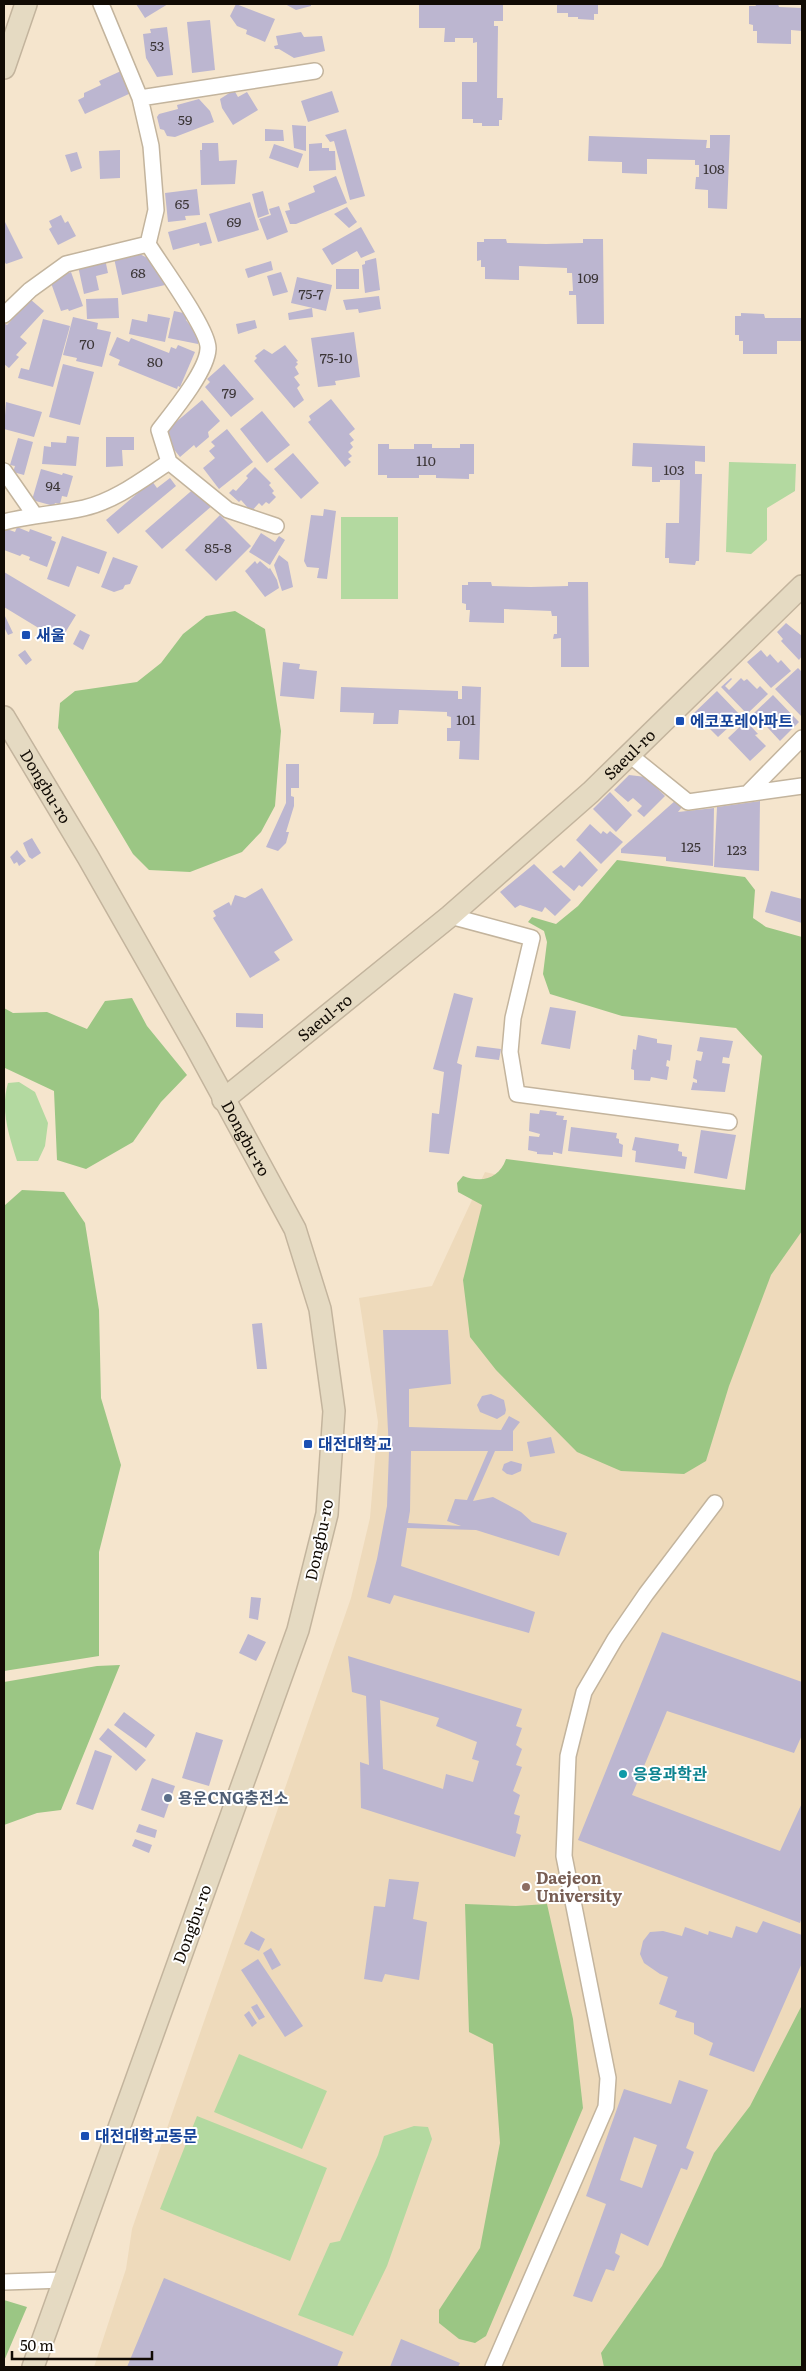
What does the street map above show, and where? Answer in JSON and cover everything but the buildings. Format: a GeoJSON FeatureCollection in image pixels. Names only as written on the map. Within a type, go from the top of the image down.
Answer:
{"type":"FeatureCollection","features":[{"type":"Feature","properties":{"kind":"main road"},"geometry":{"type":"LineString","coordinates":[[4,68],[26,4]]}},
{"type":"Feature","properties":{"kind":"main road","name":"Saeul-ro"},"geometry":{"type":"LineString","coordinates":[[224,1100],[450,916],[630,756],[802,586]]}},
{"type":"Feature","properties":{"kind":"main road","name":"Dongbu-ro"},"geometry":{"type":"LineString","coordinates":[[4,717],[93,865],[195,1045],[295,1229],[320,1309],[334,1411],[327,1514],[298,1630],[33,2367]]}},
{"type":"Feature","properties":{"kind":"street"},"geometry":{"type":"LineString","coordinates":[[101,4],[140,98],[151,146],[156,210],[148,244],[203,328],[209,348],[206,362],[159,430],[169,462],[228,510],[276,526]]}},
{"type":"Feature","properties":{"kind":"street"},"geometry":{"type":"LineString","coordinates":[[140,98],[315,71]]}},
{"type":"Feature","properties":{"kind":"street"},"geometry":{"type":"LineString","coordinates":[[4,315],[30,290],[66,264],[148,244]]}},
{"type":"Feature","properties":{"kind":"street"},"geometry":{"type":"LineString","coordinates":[[4,522],[34,514],[85,508],[124,492],[169,462]]}},
{"type":"Feature","properties":{"kind":"street"},"geometry":{"type":"LineString","coordinates":[[4,471],[34,514]]}},
{"type":"Feature","properties":{"kind":"street"},"geometry":{"type":"LineString","coordinates":[[748,793],[802,738]]}},
{"type":"Feature","properties":{"kind":"street"},"geometry":{"type":"LineString","coordinates":[[630,756],[688,802],[802,786]]}},
{"type":"Feature","properties":{"kind":"street"},"geometry":{"type":"LineString","coordinates":[[450,916],[532,938],[513,1018],[511,1035],[510,1052],[517,1094],[730,1122]]}},
{"type":"Feature","properties":{"kind":"street"},"geometry":{"type":"LineString","coordinates":[[493,2367],[606,2107],[608,2078],[564,1856],[568,1756],[584,1692],[614,1639],[715,1503]]}},
{"type":"Feature","properties":{"kind":"street"},"geometry":{"type":"LineString","coordinates":[[4,2282],[64,2280]]}},
{"type":"Feature","properties":{"kind":"shaded area","name":"Daejeon University"},"geometry":{"type":"Polygon","coordinates":[[[485,1172],[699,1222],[802,1197],[802,2367],[94,2367],[126,2269],[132,2229],[351,1598],[370,1518],[378,1422],[359,1298],[432,1286],[485,1172]]]}},
{"type":"Feature","properties":{"kind":"green space"},"geometry":{"type":"Polygon","coordinates":[[[729,462],[796,464],[795,491],[767,508],[767,540],[751,554],[726,552],[729,462]]]}},
{"type":"Feature","properties":{"kind":"green space"},"geometry":{"type":"Polygon","coordinates":[[[341,517],[398,517],[398,599],[341,599],[341,517]]]}},
{"type":"Feature","properties":{"kind":"green space"},"geometry":{"type":"Polygon","coordinates":[[[235,611],[265,629],[281,731],[275,806],[261,832],[242,852],[190,872],[149,870],[133,854],[58,728],[60,703],[75,691],[137,682],[161,663],[183,634],[206,616],[235,611]]]}},
{"type":"Feature","properties":{"kind":"green space"},"geometry":{"type":"Polygon","coordinates":[[[617,860],[745,877],[755,890],[753,918],[766,927],[802,937],[802,1231],[771,1275],[729,1386],[706,1461],[684,1474],[621,1471],[577,1452],[496,1370],[470,1337],[463,1280],[482,1205],[458,1192],[457,1183],[463,1176],[477,1179],[489,1178],[499,1171],[506,1159],[745,1190],[762,1056],[736,1028],[622,1016],[550,994],[543,974],[547,942],[544,931],[528,922],[532,917],[556,924],[578,906],[617,860]]]}},
{"type":"Feature","properties":{"kind":"green space"},"geometry":{"type":"Polygon","coordinates":[[[132,998],[147,1026],[187,1075],[161,1102],[133,1142],[86,1169],[57,1160],[54,1091],[5,1068],[4,1070],[4,1008],[13,1013],[47,1012],[87,1029],[105,1001],[132,998]]]}},
{"type":"Feature","properties":{"kind":"green space"},"geometry":{"type":"Polygon","coordinates":[[[19,1082],[35,1092],[48,1123],[45,1146],[38,1161],[17,1161],[9,1132],[5,1113],[8,1083],[19,1082]]]}},
{"type":"Feature","properties":{"kind":"green space"},"geometry":{"type":"Polygon","coordinates":[[[22,1190],[64,1192],[85,1223],[99,1310],[101,1398],[121,1465],[99,1552],[99,1656],[4,1671],[4,1206],[22,1190]]]}},
{"type":"Feature","properties":{"kind":"green space"},"geometry":{"type":"Polygon","coordinates":[[[120,1665],[61,1810],[37,1813],[4,1825],[4,1682],[97,1666],[120,1665]]]}},
{"type":"Feature","properties":{"kind":"green space"},"geometry":{"type":"Polygon","coordinates":[[[465,1904],[516,1906],[547,1904],[573,2019],[583,2108],[486,2336],[475,2343],[459,2339],[439,2323],[439,2310],[480,2248],[500,2143],[493,2044],[469,2032],[465,1904]]]}},
{"type":"Feature","properties":{"kind":"green space"},"geometry":{"type":"Polygon","coordinates":[[[802,2005],[802,2367],[604,2367],[601,2353],[662,2266],[714,2153],[750,2106],[802,2005]]]}},
{"type":"Feature","properties":{"kind":"green space"},"geometry":{"type":"Polygon","coordinates":[[[239,2054],[327,2091],[302,2149],[214,2112],[239,2054]]]}},
{"type":"Feature","properties":{"kind":"green space"},"geometry":{"type":"Polygon","coordinates":[[[197,2116],[327,2168],[290,2261],[160,2209],[197,2116]]]}},
{"type":"Feature","properties":{"kind":"green space"},"geometry":{"type":"Polygon","coordinates":[[[414,2126],[428,2127],[432,2139],[387,2266],[353,2336],[298,2315],[330,2243],[340,2241],[378,2155],[384,2136],[414,2126]]]}},
{"type":"Feature","properties":{"kind":"green space"},"geometry":{"type":"Polygon","coordinates":[[[4,2300],[27,2307],[4,2361],[4,2300]]]}},
{"type":"Feature","properties":{"kind":"place","name":"새울"},"geometry":{"type":"Point","coordinates":[26,635]}},
{"type":"Feature","properties":{"kind":"place","name":"에코포레아파트"},"geometry":{"type":"Point","coordinates":[680,721]}},
{"type":"Feature","properties":{"kind":"place","name":"대전대학교"},"geometry":{"type":"Point","coordinates":[308,1444]}},
{"type":"Feature","properties":{"kind":"place","name":"응용과학관"},"geometry":{"type":"Point","coordinates":[623,1774]}},
{"type":"Feature","properties":{"kind":"place","name":"용운CNG충전소"},"geometry":{"type":"Point","coordinates":[168,1798]}},
{"type":"Feature","properties":{"kind":"place","name":"Daejeon University"},"geometry":{"type":"Point","coordinates":[526,1887]}},
{"type":"Feature","properties":{"kind":"place","name":"대전대학교동문"},"geometry":{"type":"Point","coordinates":[85,2136]}}]}
